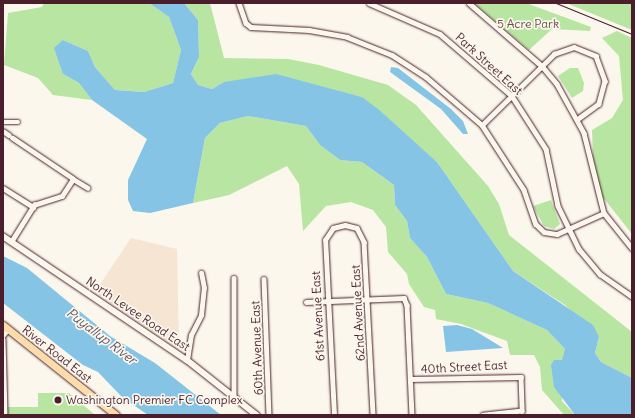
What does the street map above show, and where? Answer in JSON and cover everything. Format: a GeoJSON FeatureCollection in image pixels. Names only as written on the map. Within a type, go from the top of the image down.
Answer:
{"type":"FeatureCollection","features":[{"type":"Feature","properties":{"kind":"main road","name":"River Road East"},"geometry":{"type":"LineString","coordinates":[[5,330],[116,415]]}},
{"type":"Feature","properties":{"kind":"street"},"geometry":{"type":"LineString","coordinates":[[239,3],[248,25],[327,32],[370,46],[426,77],[482,125],[524,190],[536,224],[544,232],[557,234],[604,213]]}},
{"type":"Feature","properties":{"kind":"street","name":"Park Street East"},"geometry":{"type":"LineString","coordinates":[[368,3],[440,34],[512,96],[546,149],[556,200],[568,229],[600,274],[632,296]]}},
{"type":"Feature","properties":{"kind":"street"},"geometry":{"type":"LineString","coordinates":[[469,3],[542,66],[578,119],[604,213],[632,248]]}},
{"type":"Feature","properties":{"kind":"street"},"geometry":{"type":"LineString","coordinates":[[482,125],[558,52],[574,47],[586,49],[600,62],[605,81],[604,94],[596,109],[578,119]]}},
{"type":"Feature","properties":{"kind":"street"},"geometry":{"type":"LineString","coordinates":[[3,122],[18,122]]}},
{"type":"Feature","properties":{"kind":"street"},"geometry":{"type":"LineString","coordinates":[[3,131],[88,188]]}},
{"type":"Feature","properties":{"kind":"street"},"geometry":{"type":"LineString","coordinates":[[11,242],[33,207],[39,201],[62,196],[73,179]]}},
{"type":"Feature","properties":{"kind":"street"},"geometry":{"type":"LineString","coordinates":[[3,188],[33,207]]}},
{"type":"Feature","properties":{"kind":"street","name":"62nd Avenue East"},"geometry":{"type":"LineString","coordinates":[[341,225],[357,228],[364,238],[373,415]]}},
{"type":"Feature","properties":{"kind":"street","name":"61st Avenue East"},"geometry":{"type":"LineString","coordinates":[[334,415],[325,240],[330,230],[341,225]]}},
{"type":"Feature","properties":{"kind":"street","name":"North Levee Road East"},"geometry":{"type":"LineString","coordinates":[[3,236],[187,360],[257,415]]}},
{"type":"Feature","properties":{"kind":"street"},"geometry":{"type":"LineString","coordinates":[[187,360],[191,335],[201,315],[204,288],[201,273]]}},
{"type":"Feature","properties":{"kind":"street"},"geometry":{"type":"LineString","coordinates":[[234,278],[234,396]]}},
{"type":"Feature","properties":{"kind":"street","name":"60th Avenue East"},"geometry":{"type":"LineString","coordinates":[[264,279],[269,415]]}},
{"type":"Feature","properties":{"kind":"street"},"geometry":{"type":"LineString","coordinates":[[306,302],[406,300],[412,415]]}},
{"type":"Feature","properties":{"kind":"street"},"geometry":{"type":"LineString","coordinates":[[3,338],[5,415]]}},
{"type":"Feature","properties":{"kind":"street","name":"40th Street East"},"geometry":{"type":"LineString","coordinates":[[411,380],[519,376],[523,380],[524,405],[520,412],[483,415]]}},
{"type":"Feature","properties":{"kind":"shaded area"},"geometry":{"type":"Polygon","coordinates":[[[131,238],[177,249],[179,350],[95,292],[131,238]]]}},
{"type":"Feature","properties":{"kind":"green space"},"geometry":{"type":"Polygon","coordinates":[[[44,3],[149,3],[169,17],[181,50],[173,83],[144,92],[115,90],[95,67],[88,51],[63,40],[63,74],[79,83],[92,100],[53,95],[38,78],[4,65],[8,13],[42,7],[44,3]]]}},
{"type":"Feature","properties":{"kind":"green space"},"geometry":{"type":"Polygon","coordinates":[[[184,3],[210,3],[224,58],[288,59],[319,65],[388,85],[416,105],[488,186],[499,204],[509,235],[632,332],[632,378],[601,362],[595,353],[599,337],[565,305],[513,271],[437,162],[362,97],[296,80],[224,82],[212,89],[198,85],[191,74],[199,57],[198,20],[184,3]]]}},
{"type":"Feature","properties":{"kind":"green space","name":"5 Acre Park"},"geometry":{"type":"Polygon","coordinates":[[[474,3],[526,3],[591,27],[590,31],[552,29],[529,50],[474,3]]]}},
{"type":"Feature","properties":{"kind":"green space"},"geometry":{"type":"Polygon","coordinates":[[[566,3],[632,3],[632,30],[566,3]]]}},
{"type":"Feature","properties":{"kind":"green space"},"geometry":{"type":"Polygon","coordinates":[[[617,31],[632,38],[632,234],[594,186],[592,130],[612,118],[623,100],[619,56],[602,38],[617,31]]]}},
{"type":"Feature","properties":{"kind":"green space"},"geometry":{"type":"Polygon","coordinates":[[[570,68],[578,68],[584,83],[583,91],[572,98],[558,76],[570,68]]]}},
{"type":"Feature","properties":{"kind":"green space"},"geometry":{"type":"Polygon","coordinates":[[[248,116],[306,126],[320,145],[340,160],[362,162],[394,185],[395,205],[407,221],[410,238],[427,257],[446,294],[488,303],[547,330],[565,349],[562,401],[575,415],[564,415],[542,390],[540,367],[534,355],[510,355],[507,341],[461,324],[436,319],[435,310],[424,307],[409,284],[407,274],[388,252],[386,227],[373,210],[351,202],[326,206],[303,231],[299,184],[287,166],[229,195],[193,203],[205,138],[220,123],[248,116]]]}},
{"type":"Feature","properties":{"kind":"green space"},"geometry":{"type":"Polygon","coordinates":[[[551,200],[560,224],[554,229],[544,226],[533,206],[551,200]]]}},
{"type":"Feature","properties":{"kind":"green space","name":"Washington Premier FC Complex"},"geometry":{"type":"Polygon","coordinates":[[[38,393],[69,393],[95,415],[3,415],[3,407],[38,407],[38,393]]]}},
{"type":"Feature","properties":{"kind":"water"},"geometry":{"type":"Polygon","coordinates":[[[149,3],[184,3],[198,20],[199,57],[191,74],[198,85],[212,89],[224,82],[276,74],[362,97],[378,109],[437,162],[513,271],[593,325],[599,337],[595,353],[601,362],[632,378],[632,415],[575,415],[554,387],[551,365],[554,360],[562,360],[565,349],[547,330],[488,303],[446,294],[427,257],[410,238],[407,221],[395,205],[394,185],[362,162],[340,160],[320,145],[306,126],[248,116],[220,123],[205,138],[193,203],[150,213],[133,211],[128,200],[128,180],[147,139],[92,100],[79,83],[63,74],[54,48],[63,40],[88,51],[95,67],[115,90],[144,92],[173,83],[181,50],[169,17],[149,3]]]}},
{"type":"Feature","properties":{"kind":"water"},"geometry":{"type":"Polygon","coordinates":[[[391,67],[398,68],[451,109],[463,121],[468,134],[463,134],[441,109],[390,72],[391,67]]]}},
{"type":"Feature","properties":{"kind":"water","name":"Puyallup River"},"geometry":{"type":"Polygon","coordinates":[[[3,256],[27,268],[110,336],[155,363],[221,415],[148,415],[122,397],[98,372],[83,365],[3,303],[3,256]]]}},
{"type":"Feature","properties":{"kind":"water"},"geometry":{"type":"Polygon","coordinates":[[[457,325],[472,329],[503,348],[446,352],[443,326],[457,325]]]}},
{"type":"Feature","properties":{"kind":"railway"},"geometry":{"type":"LineString","coordinates":[[556,3],[632,34]]}},
{"type":"Feature","properties":{"kind":"place","name":"Washington Premier FC Complex"},"geometry":{"type":"Point","coordinates":[58,400]}}]}
